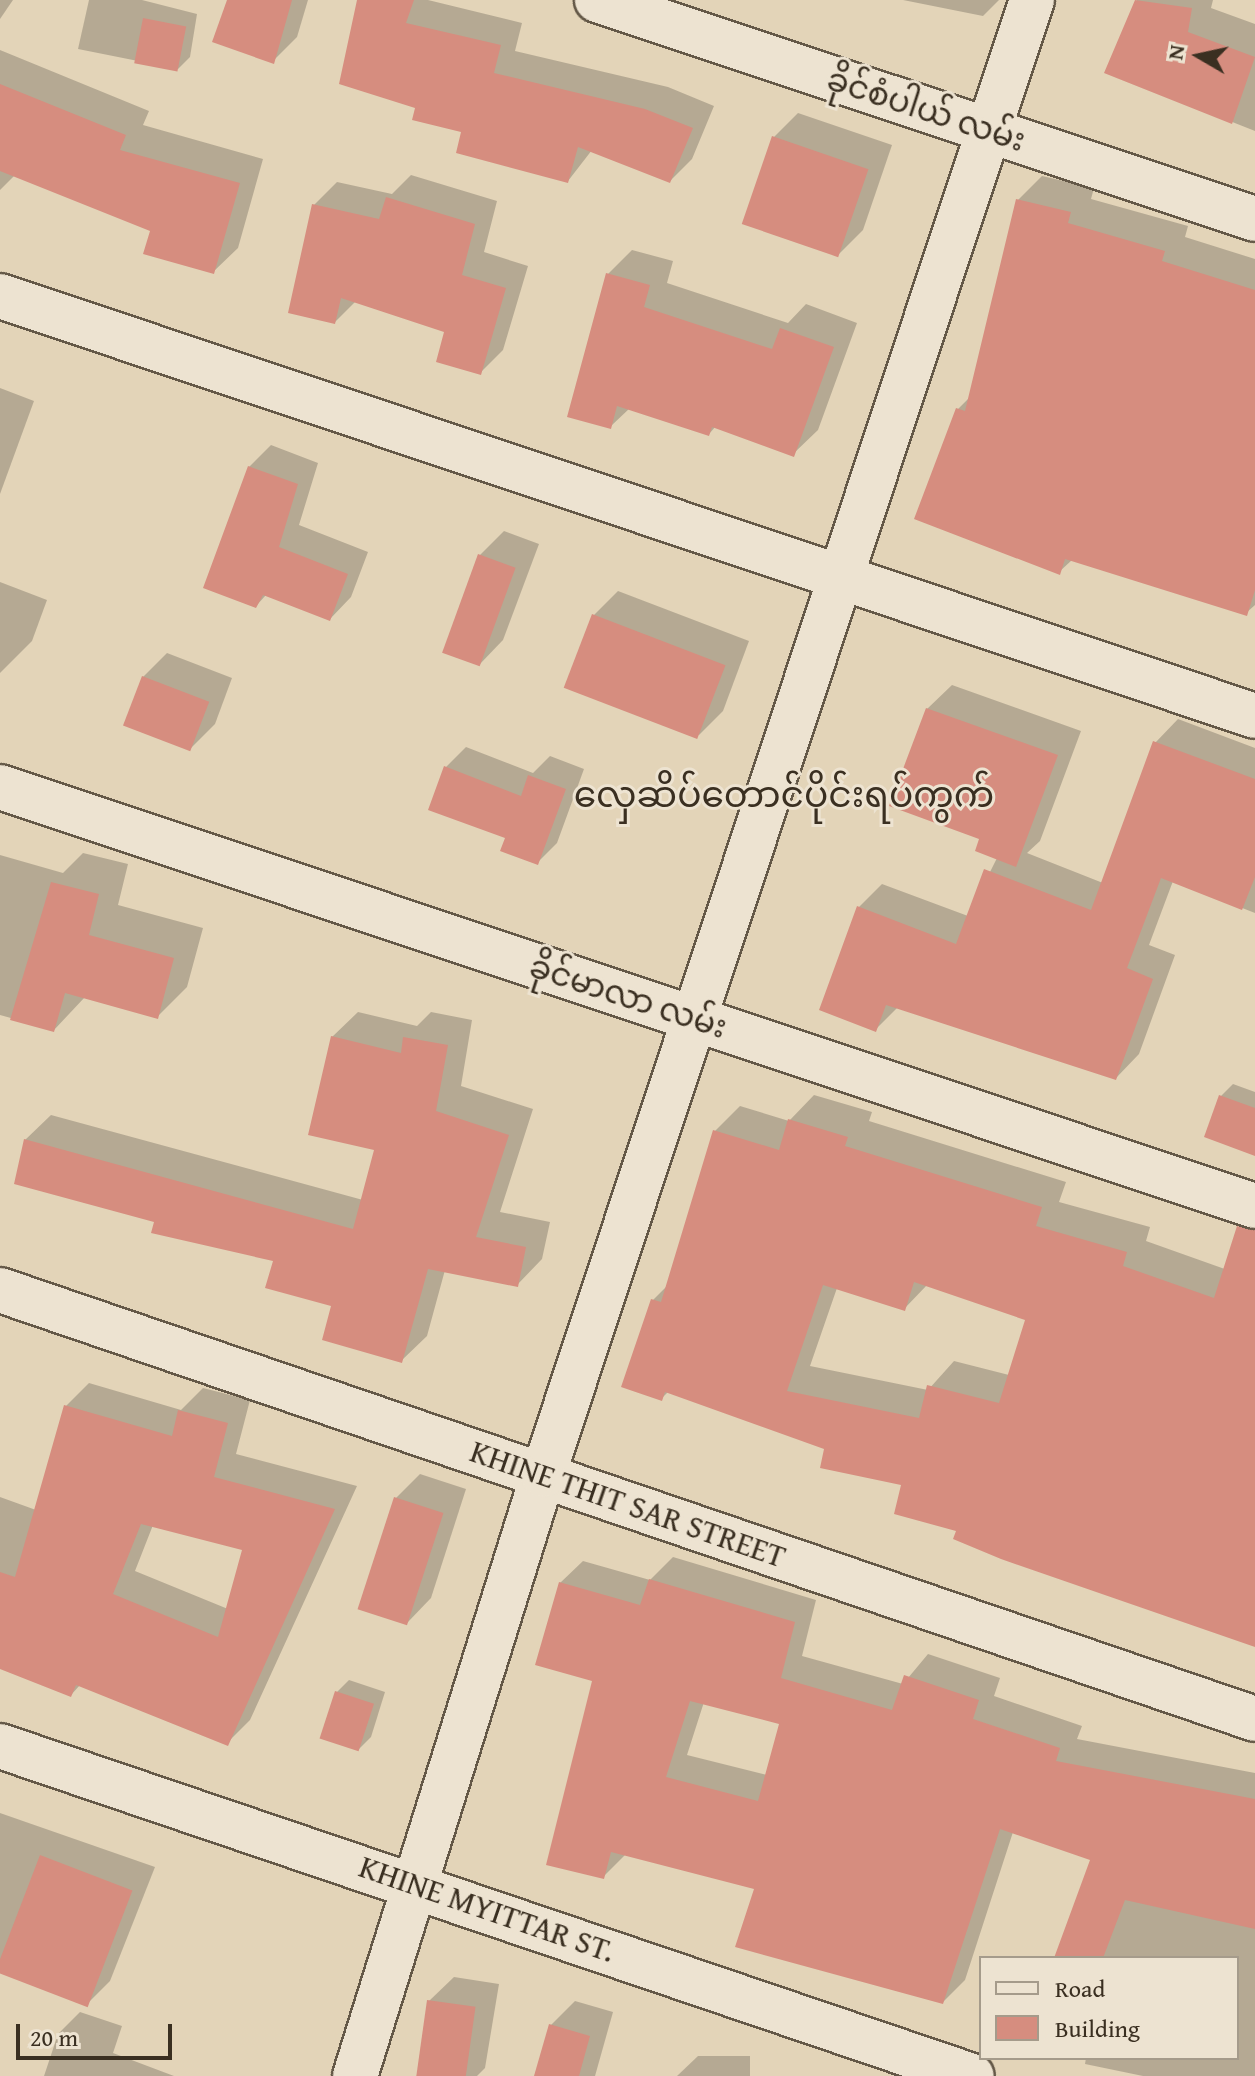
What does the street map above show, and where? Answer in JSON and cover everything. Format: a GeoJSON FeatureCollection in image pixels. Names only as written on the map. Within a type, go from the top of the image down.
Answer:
{"type":"FeatureCollection","features":[{"type":"Feature","properties":{"kind":"street","name":"ခိုင်စံပါယ် လမ်း"},"geometry":{"type":"LineString","coordinates":[[597,0],[1255,219]]}},
{"type":"Feature","properties":{"kind":"street"},"geometry":{"type":"LineString","coordinates":[[355,2076],[412,1884],[543,1475],[697,1020],[1032,0]]}},
{"type":"Feature","properties":{"kind":"street"},"geometry":{"type":"LineString","coordinates":[[0,296],[1255,716]]}},
{"type":"Feature","properties":{"kind":"street","name":"ခိုင်မာလာ လမ်း"},"geometry":{"type":"LineString","coordinates":[[0,787],[1255,1206]]}},
{"type":"Feature","properties":{"kind":"street","name":"KHINE THIT SAR STREET"},"geometry":{"type":"LineString","coordinates":[[0,1290],[1255,1719]]}},
{"type":"Feature","properties":{"kind":"street","name":"KHINE MYITTAR ST."},"geometry":{"type":"LineString","coordinates":[[0,1746],[972,2076]]}},
{"type":"Feature","properties":{"kind":"building"},"geometry":{"type":"Polygon","coordinates":[[[227,0],[292,0],[274,64],[212,42],[227,0]]]}},
{"type":"Feature","properties":{"kind":"building"},"geometry":{"type":"Polygon","coordinates":[[[357,0],[414,0],[406,23],[501,45],[494,73],[645,109],[693,128],[670,183],[578,147],[568,183],[456,153],[461,132],[412,120],[415,108],[339,84],[357,0]]]}},
{"type":"Feature","properties":{"kind":"building"},"geometry":{"type":"Polygon","coordinates":[[[1135,0],[1192,8],[1188,32],[1255,57],[1232,124],[1104,73],[1135,0]]]}},
{"type":"Feature","properties":{"kind":"building"},"geometry":{"type":"Polygon","coordinates":[[[143,18],[186,26],[177,72],[134,63],[143,18]]]}},
{"type":"Feature","properties":{"kind":"building"},"geometry":{"type":"Polygon","coordinates":[[[0,84],[126,135],[120,150],[240,183],[214,274],[143,254],[150,231],[0,171],[0,84]]]}},
{"type":"Feature","properties":{"kind":"building"},"geometry":{"type":"Polygon","coordinates":[[[772,136],[868,169],[838,257],[742,224],[772,136]]]}},
{"type":"Feature","properties":{"kind":"building"},"geometry":{"type":"Polygon","coordinates":[[[386,197],[475,224],[462,275],[506,288],[481,375],[436,362],[444,332],[341,298],[335,324],[288,313],[312,204],[379,219],[386,197]]]}},
{"type":"Feature","properties":{"kind":"building"},"geometry":{"type":"Polygon","coordinates":[[[1016,199],[1071,212],[1068,223],[1165,251],[1162,261],[1255,290],[1255,590],[1247,616],[1065,559],[1060,575],[914,519],[956,408],[965,411],[1016,199]]]}},
{"type":"Feature","properties":{"kind":"building"},"geometry":{"type":"Polygon","coordinates":[[[606,273],[650,285],[644,307],[772,349],[780,328],[834,347],[794,457],[712,427],[709,436],[617,406],[611,429],[567,417],[606,273]]]}},
{"type":"Feature","properties":{"kind":"building"},"geometry":{"type":"Polygon","coordinates":[[[248,466],[298,484],[279,547],[348,574],[330,621],[263,595],[256,608],[203,588],[248,466]]]}},
{"type":"Feature","properties":{"kind":"building"},"geometry":{"type":"Polygon","coordinates":[[[478,554],[516,568],[480,666],[442,653],[478,554]]]}},
{"type":"Feature","properties":{"kind":"building"},"geometry":{"type":"Polygon","coordinates":[[[592,614],[726,665],[697,739],[564,688],[592,614]]]}},
{"type":"Feature","properties":{"kind":"building"},"geometry":{"type":"Polygon","coordinates":[[[142,676],[209,702],[190,751],[123,725],[142,676]]]}},
{"type":"Feature","properties":{"kind":"building"},"geometry":{"type":"Polygon","coordinates":[[[926,708],[1058,755],[1016,867],[975,851],[979,839],[889,806],[926,708]]]}},
{"type":"Feature","properties":{"kind":"building"},"geometry":{"type":"Polygon","coordinates":[[[1153,741],[1255,779],[1255,877],[1242,910],[1161,878],[1127,968],[1153,979],[1116,1080],[886,1005],[876,1032],[819,1010],[857,906],[956,944],[984,869],[1091,910],[1153,741]]]}},
{"type":"Feature","properties":{"kind":"building"},"geometry":{"type":"Polygon","coordinates":[[[444,766],[521,796],[528,775],[566,789],[538,865],[500,851],[505,838],[428,810],[444,766]]]}},
{"type":"Feature","properties":{"kind":"building"},"geometry":{"type":"Polygon","coordinates":[[[51,882],[99,894],[89,935],[174,958],[158,1019],[65,993],[54,1032],[10,1020],[51,882]]]}},
{"type":"Feature","properties":{"kind":"building"},"geometry":{"type":"Polygon","coordinates":[[[331,1036],[401,1053],[403,1037],[448,1045],[436,1111],[509,1135],[476,1237],[526,1247],[518,1287],[428,1269],[402,1363],[322,1340],[331,1306],[265,1288],[273,1261],[151,1233],[154,1222],[14,1184],[24,1139],[353,1229],[374,1150],[308,1135],[331,1036]]]}},
{"type":"Feature","properties":{"kind":"building"},"geometry":{"type":"Polygon","coordinates":[[[1219,1095],[1255,1108],[1255,1156],[1204,1137],[1219,1095]]]}},
{"type":"Feature","properties":{"kind":"building"},"geometry":{"type":"Polygon","coordinates":[[[788,1119],[848,1137],[845,1146],[1042,1207],[1036,1226],[1127,1252],[1123,1266],[1214,1298],[1237,1226],[1255,1230],[1255,1647],[1001,1559],[953,1539],[956,1531],[894,1514],[901,1485],[820,1468],[824,1449],[665,1392],[662,1401],[621,1387],[651,1299],[661,1302],[713,1130],[779,1150],[788,1119]],[[914,1282],[905,1311],[823,1285],[787,1391],[919,1418],[927,1385],[999,1403],[1025,1320],[914,1282]]]}},
{"type":"Feature","properties":{"kind":"building"},"geometry":{"type":"Polygon","coordinates":[[[64,1405],[172,1436],[178,1410],[228,1423],[214,1477],[335,1509],[228,1746],[76,1685],[71,1697],[0,1669],[0,1572],[15,1577],[64,1405]],[[141,1524],[113,1594],[218,1637],[242,1550],[141,1524]]]}},
{"type":"Feature","properties":{"kind":"building"},"geometry":{"type":"Polygon","coordinates":[[[394,1497],[443,1513],[407,1625],[358,1609],[394,1497]]]}},
{"type":"Feature","properties":{"kind":"building"},"geometry":{"type":"Polygon","coordinates":[[[649,1579],[795,1622],[781,1678],[892,1710],[904,1675],[979,1700],[973,1719],[1060,1748],[1056,1761],[1255,1799],[1255,1929],[1125,1900],[1104,1956],[1055,1956],[1090,1860],[1000,1829],[943,2004],[735,1947],[754,1889],[611,1852],[604,1879],[546,1865],[592,1681],[535,1665],[559,1582],[640,1605],[649,1579]],[[690,1701],[666,1777],[758,1801],[779,1724],[690,1701]]]}},
{"type":"Feature","properties":{"kind":"building"},"geometry":{"type":"Polygon","coordinates":[[[335,1691],[374,1704],[359,1751],[320,1739],[335,1691]]]}},
{"type":"Feature","properties":{"kind":"building"},"geometry":{"type":"Polygon","coordinates":[[[40,1855],[132,1890],[88,2007],[0,1974],[0,1959],[40,1855]]]}},
{"type":"Feature","properties":{"kind":"building"},"geometry":{"type":"Polygon","coordinates":[[[427,2000],[476,2007],[466,2076],[416,2076],[427,2000]]]}},
{"type":"Feature","properties":{"kind":"building"},"geometry":{"type":"Polygon","coordinates":[[[549,2024],[590,2036],[579,2076],[534,2076],[549,2024]]]}},
{"type":"Feature","properties":{"kind":"district","name":"လှေဆိပ်တောင်ပိုင်းရပ်ကွက်"},"geometry":{"type":"Point","coordinates":[784,794]}}]}
